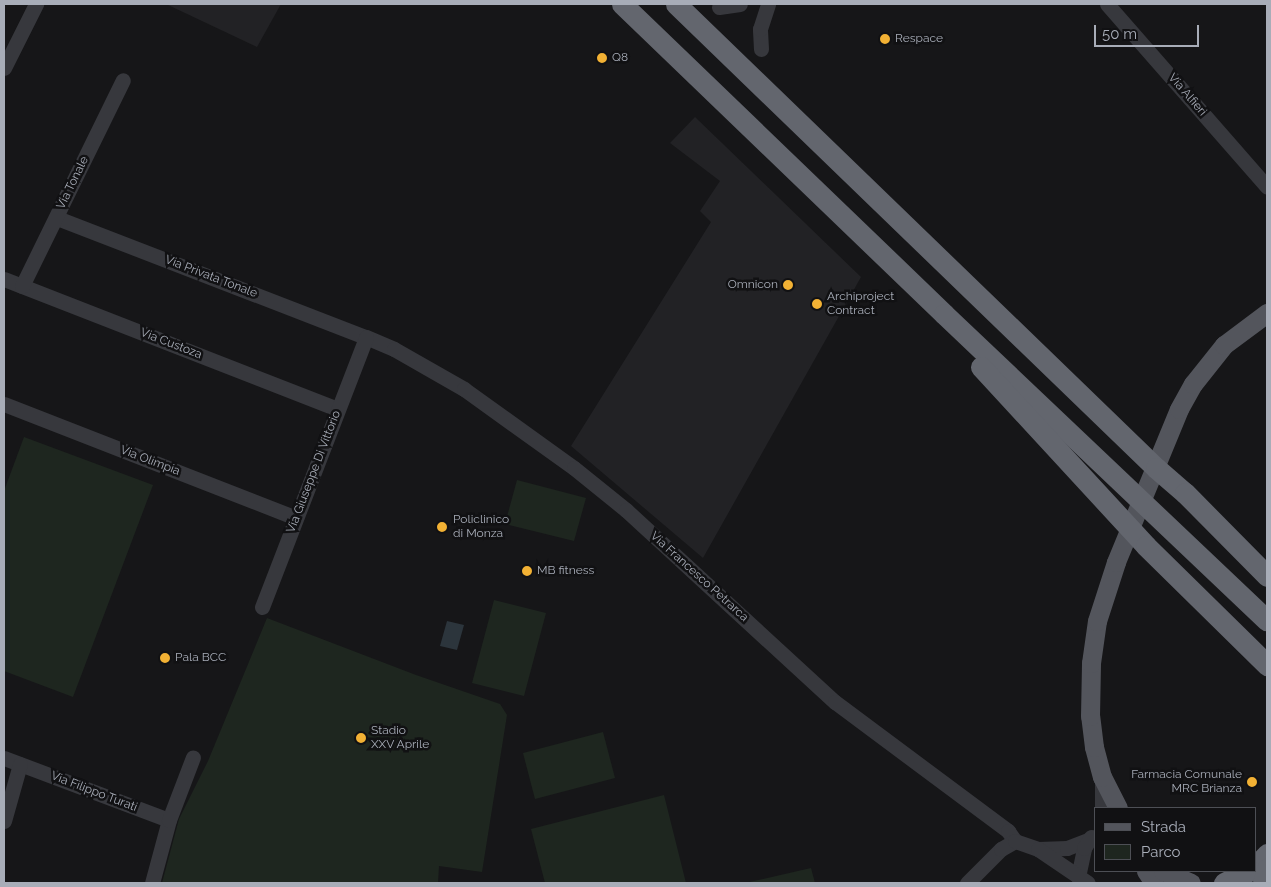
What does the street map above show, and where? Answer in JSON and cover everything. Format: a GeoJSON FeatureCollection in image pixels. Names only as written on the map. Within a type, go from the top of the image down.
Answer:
{"type":"FeatureCollection","features":[{"type":"Feature","properties":{"kind":"highway"},"geometry":{"type":"LineString","coordinates":[[622,4],[944,314],[1267,620]]}},
{"type":"Feature","properties":{"kind":"highway"},"geometry":{"type":"LineString","coordinates":[[676,4],[1185,494],[1267,576]]}},
{"type":"Feature","properties":{"kind":"highway"},"geometry":{"type":"LineString","coordinates":[[944,314],[958,339],[978,364],[1085,481],[1146,546],[1267,665]]}},
{"type":"Feature","properties":{"kind":"highway"},"geometry":{"type":"LineString","coordinates":[[1256,866],[1267,854]]}},
{"type":"Feature","properties":{"kind":"highway"},"geometry":{"type":"LineString","coordinates":[[1263,883],[1267,869]]}},
{"type":"Feature","properties":{"kind":"highway"},"geometry":{"type":"LineString","coordinates":[[1224,883],[1247,872]]}},
{"type":"Feature","properties":{"kind":"main road"},"geometry":{"type":"LineString","coordinates":[[1117,807],[1102,777],[1094,747],[1090,716],[1091,663],[1097,621],[1116,562],[1179,409],[1194,384],[1224,345],[1267,313]]}},
{"type":"Feature","properties":{"kind":"main road"},"geometry":{"type":"LineString","coordinates":[[1224,345],[1267,326]]}},
{"type":"Feature","properties":{"kind":"main road"},"geometry":{"type":"LineString","coordinates":[[1147,872],[1154,883]]}},
{"type":"Feature","properties":{"kind":"main road"},"geometry":{"type":"LineString","coordinates":[[1165,872],[1191,883]]}},
{"type":"Feature","properties":{"kind":"street"},"geometry":{"type":"LineString","coordinates":[[4,68],[36,4]]}},
{"type":"Feature","properties":{"kind":"street"},"geometry":{"type":"LineString","coordinates":[[719,7],[740,4]]}},
{"type":"Feature","properties":{"kind":"street"},"geometry":{"type":"LineString","coordinates":[[761,49],[760,29],[768,4]]}},
{"type":"Feature","properties":{"kind":"street","name":"Via Alfieri"},"geometry":{"type":"LineString","coordinates":[[1107,4],[1267,187]]}},
{"type":"Feature","properties":{"kind":"street","name":"Via Tonale"},"geometry":{"type":"LineString","coordinates":[[22,286],[123,80]]}},
{"type":"Feature","properties":{"kind":"street","name":"Via Privata Tonale"},"geometry":{"type":"LineString","coordinates":[[57,218],[366,336]]}},
{"type":"Feature","properties":{"kind":"street","name":"Via Custoza"},"geometry":{"type":"LineString","coordinates":[[4,279],[338,409]]}},
{"type":"Feature","properties":{"kind":"street","name":"Via Giuseppe Di Vittorio"},"geometry":{"type":"LineString","coordinates":[[262,607],[366,336]]}},
{"type":"Feature","properties":{"kind":"street","name":"Via Francesco Petrarca"},"geometry":{"type":"LineString","coordinates":[[366,336],[394,349],[464,389],[582,474],[626,510],[835,702],[1008,831],[1015,841]]}},
{"type":"Feature","properties":{"kind":"street","name":"Via Olimpia"},"geometry":{"type":"LineString","coordinates":[[4,404],[296,518]]}},
{"type":"Feature","properties":{"kind":"street"},"geometry":{"type":"LineString","coordinates":[[152,883],[169,820],[192,757]]}},
{"type":"Feature","properties":{"kind":"street","name":"Via Filippo Turati"},"geometry":{"type":"LineString","coordinates":[[4,758],[169,820]]}},
{"type":"Feature","properties":{"kind":"street"},"geometry":{"type":"LineString","coordinates":[[4,821],[20,764]]}},
{"type":"Feature","properties":{"kind":"street"},"geometry":{"type":"LineString","coordinates":[[1102,777],[1102,807]]}},
{"type":"Feature","properties":{"kind":"street"},"geometry":{"type":"LineString","coordinates":[[1038,849],[1067,848],[1093,836]]}},
{"type":"Feature","properties":{"kind":"street"},"geometry":{"type":"LineString","coordinates":[[1083,880],[1082,854],[1093,836]]}},
{"type":"Feature","properties":{"kind":"street"},"geometry":{"type":"LineString","coordinates":[[967,883],[1001,849],[1015,841],[1038,849],[1083,880]]}},
{"type":"Feature","properties":{"kind":"shaded area"},"geometry":{"type":"Polygon","coordinates":[[[166,4],[281,4],[257,47],[166,4]]]}},
{"type":"Feature","properties":{"kind":"shaded area"},"geometry":{"type":"Polygon","coordinates":[[[695,117],[861,277],[703,558],[571,446],[711,222],[700,211],[720,181],[670,143],[695,117]]]}},
{"type":"Feature","properties":{"kind":"shaded area"},"geometry":{"type":"Polygon","coordinates":[[[447,621],[464,625],[457,650],[440,646],[447,621]]]}},
{"type":"Feature","properties":{"kind":"green space"},"geometry":{"type":"Polygon","coordinates":[[[24,437],[153,485],[73,697],[4,671],[4,491],[24,437]]]}},
{"type":"Feature","properties":{"kind":"green space"},"geometry":{"type":"Polygon","coordinates":[[[517,480],[586,498],[574,541],[505,524],[517,480]]]}},
{"type":"Feature","properties":{"kind":"green space"},"geometry":{"type":"Polygon","coordinates":[[[494,600],[546,613],[524,696],[472,683],[494,600]]]}},
{"type":"Feature","properties":{"kind":"green space","name":"Stadio XXV Aprile"},"geometry":{"type":"Polygon","coordinates":[[[267,618],[416,675],[500,704],[507,715],[482,872],[439,866],[438,883],[162,883],[179,819],[208,761],[267,618]]]}},
{"type":"Feature","properties":{"kind":"green space"},"geometry":{"type":"Polygon","coordinates":[[[603,732],[615,778],[535,799],[523,753],[603,732]]]}},
{"type":"Feature","properties":{"kind":"green space"},"geometry":{"type":"Polygon","coordinates":[[[664,795],[686,883],[545,883],[531,829],[664,795]]]}},
{"type":"Feature","properties":{"kind":"green space"},"geometry":{"type":"Polygon","coordinates":[[[811,868],[815,883],[745,883],[811,868]]]}},
{"type":"Feature","properties":{"kind":"place","name":"Respace"},"geometry":{"type":"Point","coordinates":[885,39]}},
{"type":"Feature","properties":{"kind":"place","name":"Q8"},"geometry":{"type":"Point","coordinates":[602,58]}},
{"type":"Feature","properties":{"kind":"place","name":"Omnicon"},"geometry":{"type":"Point","coordinates":[788,285]}},
{"type":"Feature","properties":{"kind":"place","name":"Archiproject Contract"},"geometry":{"type":"Point","coordinates":[817,304]}},
{"type":"Feature","properties":{"kind":"place","name":"Policlinico di Monza"},"geometry":{"type":"Point","coordinates":[442,527]}},
{"type":"Feature","properties":{"kind":"place","name":"MB fitness"},"geometry":{"type":"Point","coordinates":[527,571]}},
{"type":"Feature","properties":{"kind":"place","name":"Pala BCC"},"geometry":{"type":"Point","coordinates":[165,658]}},
{"type":"Feature","properties":{"kind":"place","name":"Stadio XXV Aprile"},"geometry":{"type":"Point","coordinates":[361,738]}},
{"type":"Feature","properties":{"kind":"place","name":"Farmacia Comunale MRC Brianza"},"geometry":{"type":"Point","coordinates":[1252,782]}}]}
